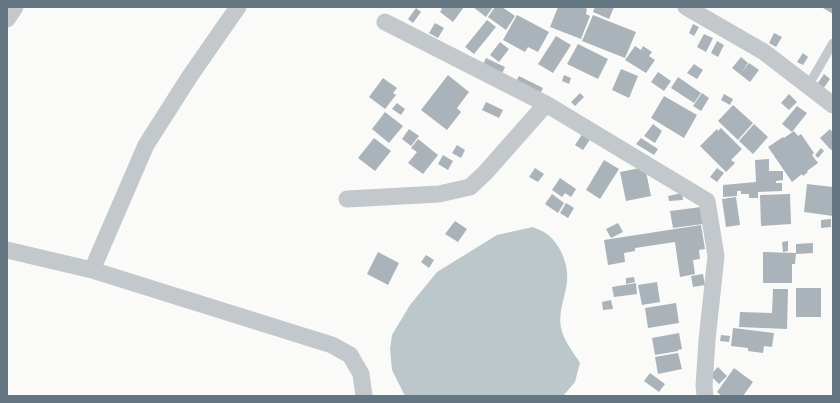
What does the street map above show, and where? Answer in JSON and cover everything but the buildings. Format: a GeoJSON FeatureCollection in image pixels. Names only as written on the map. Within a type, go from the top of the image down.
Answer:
{"type":"FeatureCollection","features":[{"type":"Feature","properties":{"kind":"street"},"geometry":{"type":"LineString","coordinates":[[7,19],[15,7]]}},
{"type":"Feature","properties":{"kind":"street"},"geometry":{"type":"LineString","coordinates":[[92,270],[146,145],[190,76],[238,7]]}},
{"type":"Feature","properties":{"kind":"street"},"geometry":{"type":"LineString","coordinates":[[686,7],[764,52],[833,105]]}},
{"type":"Feature","properties":{"kind":"street"},"geometry":{"type":"LineString","coordinates":[[385,22],[546,104],[708,201],[716,256],[707,340],[704,386],[705,396]]}},
{"type":"Feature","properties":{"kind":"street"},"geometry":{"type":"LineString","coordinates":[[347,199],[438,194],[470,187],[485,173],[546,104]]}},
{"type":"Feature","properties":{"kind":"street"},"geometry":{"type":"LineString","coordinates":[[7,250],[92,270],[332,346],[350,355],[361,374],[364,396]]}},
{"type":"Feature","properties":{"kind":"lane"},"geometry":{"type":"LineString","coordinates":[[808,86],[833,43]]}},
{"type":"Feature","properties":{"kind":"shaded area"},"geometry":{"type":"Polygon","coordinates":[[[533,227],[550,236],[559,247],[565,261],[567,282],[560,322],[564,337],[580,363],[575,382],[563,396],[405,396],[392,370],[390,349],[392,335],[410,305],[437,272],[497,235],[533,227]]]}}]}
